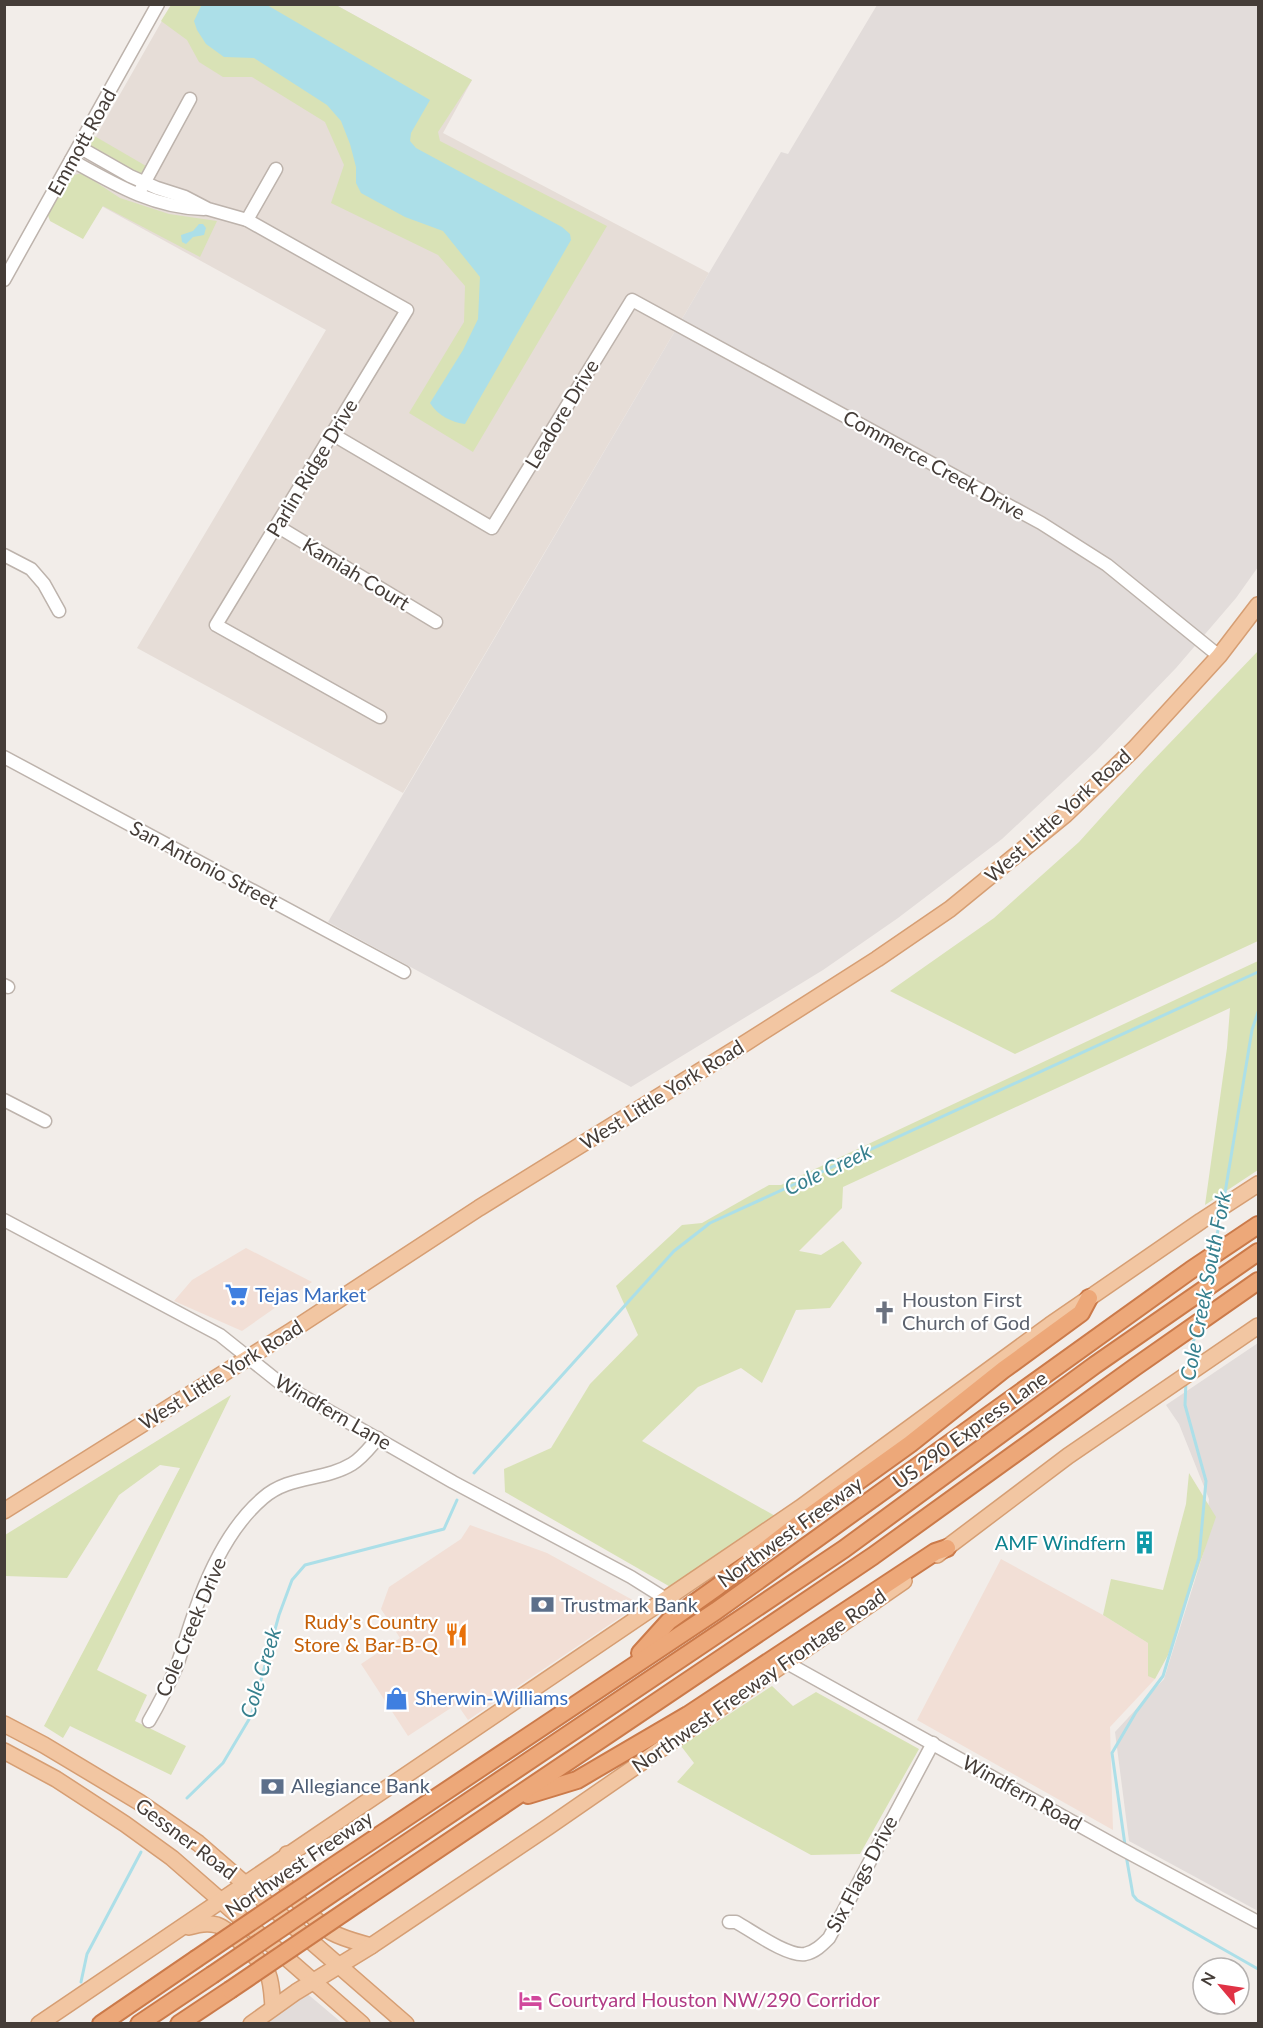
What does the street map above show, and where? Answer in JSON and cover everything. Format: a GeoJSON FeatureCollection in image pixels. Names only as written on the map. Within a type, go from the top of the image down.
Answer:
{"type":"FeatureCollection","features":[{"type":"Feature","properties":{"kind":"highway","name":"Northwest Freeway"},"geometry":{"type":"LineString","coordinates":[[101,2024],[623,1671],[716,1611],[1191,1270],[1258,1225]]}},
{"type":"Feature","properties":{"kind":"highway","name":"US 290 Express Lane"},"geometry":{"type":"LineString","coordinates":[[139,2024],[844,1549],[1095,1365],[1258,1252]]}},
{"type":"Feature","properties":{"kind":"highway"},"geometry":{"type":"LineString","coordinates":[[179,2024],[873,1556],[1258,1281]]}},
{"type":"Feature","properties":{"kind":"highway"},"geometry":{"type":"LineString","coordinates":[[623,1671],[669,1621],[910,1444],[1003,1370],[1081,1313],[1089,1298]]}},
{"type":"Feature","properties":{"kind":"highway"},"geometry":{"type":"LineString","coordinates":[[510,1801],[577,1780],[688,1715],[935,1552],[947,1548]]}},
{"type":"Feature","properties":{"kind":"main road","name":"West Little York Road"},"geometry":{"type":"LineString","coordinates":[[4,1511],[248,1358],[479,1208],[747,1042],[950,909],[1065,815],[1134,749],[1219,656],[1258,605]]}},
{"type":"Feature","properties":{"kind":"main road"},"geometry":{"type":"LineString","coordinates":[[39,2024],[809,1501],[1089,1298],[1258,1184]]}},
{"type":"Feature","properties":{"kind":"main road","name":"Northwest Freeway Frontage Road"},"geometry":{"type":"LineString","coordinates":[[251,2024],[273,2007],[371,1946],[787,1663],[887,1593],[1068,1456],[1258,1326]]}},
{"type":"Feature","properties":{"kind":"main road","name":"Gessner Road"},"geometry":{"type":"LineString","coordinates":[[4,1724],[139,1802],[198,1843],[406,2024]]}},
{"type":"Feature","properties":{"kind":"main road","name":"Gessner Road"},"geometry":{"type":"LineString","coordinates":[[4,1751],[68,1786],[172,1858],[362,2024]]}},
{"type":"Feature","properties":{"kind":"main road"},"geometry":{"type":"LineString","coordinates":[[68,1786],[79,1766]]}},
{"type":"Feature","properties":{"kind":"main road"},"geometry":{"type":"LineString","coordinates":[[287,1854],[283,1875],[284,1884],[291,1894],[329,1931],[348,1940],[371,1946]]}},
{"type":"Feature","properties":{"kind":"main road"},"geometry":{"type":"LineString","coordinates":[[179,1929],[201,1923],[225,1928],[263,1966],[268,1974],[273,2007]]}},
{"type":"Feature","properties":{"kind":"street","name":"Emmott Road"},"geometry":{"type":"LineString","coordinates":[[4,280],[158,4]]}},
{"type":"Feature","properties":{"kind":"street"},"geometry":{"type":"LineString","coordinates":[[138,196],[143,182],[190,99]]}},
{"type":"Feature","properties":{"kind":"street"},"geometry":{"type":"LineString","coordinates":[[79,147],[143,182],[185,197],[208,209],[247,220],[276,169]]}},
{"type":"Feature","properties":{"kind":"street"},"geometry":{"type":"LineString","coordinates":[[71,160],[138,196],[182,208],[208,209]]}},
{"type":"Feature","properties":{"kind":"street","name":"Parlin Ridge Drive"},"geometry":{"type":"LineString","coordinates":[[247,220],[406,310],[216,625],[380,717]]}},
{"type":"Feature","properties":{"kind":"street","name":"Leadore Drive"},"geometry":{"type":"LineString","coordinates":[[332,434],[492,528],[632,300]]}},
{"type":"Feature","properties":{"kind":"street","name":"Commerce Creek Drive"},"geometry":{"type":"LineString","coordinates":[[632,300],[1041,523],[1107,565],[1219,656]]}},
{"type":"Feature","properties":{"kind":"street","name":"Kamiah Court"},"geometry":{"type":"LineString","coordinates":[[276,526],[436,622]]}},
{"type":"Feature","properties":{"kind":"street"},"geometry":{"type":"LineString","coordinates":[[4,555],[31,569],[44,584],[59,611]]}},
{"type":"Feature","properties":{"kind":"street","name":"San Antonio Street"},"geometry":{"type":"LineString","coordinates":[[4,757],[404,972]]}},
{"type":"Feature","properties":{"kind":"street"},"geometry":{"type":"LineString","coordinates":[[4,1100],[45,1121]]}},
{"type":"Feature","properties":{"kind":"street","name":"Windfern Lane"},"geometry":{"type":"LineString","coordinates":[[4,1220],[220,1335],[280,1383],[453,1482],[631,1577],[666,1599]]}},
{"type":"Feature","properties":{"kind":"street","name":"Cole Creek Drive"},"geometry":{"type":"LineString","coordinates":[[149,1721],[176,1668],[196,1608],[211,1573],[227,1541],[241,1521],[274,1489],[293,1481],[347,1467],[362,1457],[378,1438]]}},
{"type":"Feature","properties":{"kind":"street","name":"Windfern Road"},"geometry":{"type":"LineString","coordinates":[[787,1663],[1258,1922]]}},
{"type":"Feature","properties":{"kind":"street","name":"Six Flags Drive"},"geometry":{"type":"LineString","coordinates":[[729,1922],[736,1922],[790,1952],[804,1954],[818,1949],[829,1938],[933,1743]]}},
{"type":"Feature","properties":{"kind":"shaded area"},"geometry":{"type":"Polygon","coordinates":[[[1256,4],[1258,6],[1258,567],[1236,598],[1176,668],[1096,751],[1002,839],[898,918],[823,970],[631,1087],[328,922],[781,152],[788,154],[877,5],[1256,4]]]}},
{"type":"Feature","properties":{"kind":"shaded area"},"geometry":{"type":"Polygon","coordinates":[[[171,5],[336,5],[472,80],[443,133],[709,273],[403,793],[137,648],[326,330],[67,187],[171,5]]]}},
{"type":"Feature","properties":{"kind":"shaded area"},"geometry":{"type":"Polygon","coordinates":[[[246,1248],[312,1282],[242,1331],[174,1301],[192,1280],[246,1248]]]}},
{"type":"Feature","properties":{"kind":"shaded area"},"geometry":{"type":"Polygon","coordinates":[[[1258,1343],[1258,1911],[1129,1841],[1115,1732],[1164,1679],[1204,1551],[1209,1499],[1179,1424],[1166,1405],[1258,1343]]]}},
{"type":"Feature","properties":{"kind":"shaded area"},"geometry":{"type":"Polygon","coordinates":[[[470,1525],[547,1553],[640,1604],[468,1720],[457,1704],[408,1736],[361,1664],[400,1638],[381,1609],[389,1587],[461,1539],[470,1525]]]}},
{"type":"Feature","properties":{"kind":"shaded area"},"geometry":{"type":"Polygon","coordinates":[[[1001,1559],[1103,1615],[1148,1643],[1148,1675],[1155,1679],[1110,1727],[1113,1830],[917,1720],[1001,1559]]]}},
{"type":"Feature","properties":{"kind":"shaded area"},"geometry":{"type":"Polygon","coordinates":[[[304,1991],[342,2023],[250,2024],[304,1991]]]}},
{"type":"Feature","properties":{"kind":"green space"},"geometry":{"type":"Polygon","coordinates":[[[171,5],[336,5],[472,80],[438,132],[440,141],[607,226],[473,452],[409,413],[464,322],[465,286],[438,255],[331,203],[344,165],[325,122],[252,77],[223,77],[199,62],[187,40],[161,21],[171,5]]]}},
{"type":"Feature","properties":{"kind":"green space"},"geometry":{"type":"Polygon","coordinates":[[[91,134],[146,166],[144,172],[135,175],[91,150],[88,137],[91,134]]]}},
{"type":"Feature","properties":{"kind":"green space"},"geometry":{"type":"Polygon","coordinates":[[[82,173],[120,198],[169,214],[217,221],[200,257],[103,206],[83,239],[50,221],[45,207],[67,177],[82,173]]]}},
{"type":"Feature","properties":{"kind":"green space"},"geometry":{"type":"Polygon","coordinates":[[[1258,651],[1258,941],[1015,1054],[890,991],[994,918],[1079,842],[1143,771],[1258,651]]]}},
{"type":"Feature","properties":{"kind":"green space"},"geometry":{"type":"Polygon","coordinates":[[[1258,961],[1258,1170],[1205,1205],[1227,1048],[1230,1008],[843,1187],[842,1208],[799,1251],[821,1255],[843,1241],[862,1263],[830,1308],[796,1310],[762,1383],[741,1368],[698,1387],[642,1441],[777,1517],[674,1589],[505,1492],[504,1469],[551,1448],[590,1384],[638,1335],[616,1286],[682,1225],[702,1223],[769,1185],[781,1185],[1258,961]]]}},
{"type":"Feature","properties":{"kind":"green space"},"geometry":{"type":"Polygon","coordinates":[[[231,1395],[97,1670],[147,1695],[135,1721],[186,1746],[171,1775],[70,1726],[63,1738],[44,1726],[180,1468],[160,1465],[119,1495],[67,1578],[5,1576],[5,1535],[231,1395]]]}},
{"type":"Feature","properties":{"kind":"green space"},"geometry":{"type":"Polygon","coordinates":[[[1189,1473],[1216,1517],[1168,1655],[1155,1679],[1148,1676],[1148,1643],[1103,1615],[1111,1579],[1163,1590],[1186,1504],[1189,1473]]]}},
{"type":"Feature","properties":{"kind":"green space"},"geometry":{"type":"Polygon","coordinates":[[[772,1686],[793,1706],[816,1692],[919,1749],[860,1854],[811,1855],[677,1782],[694,1763],[681,1746],[772,1686]]]}},
{"type":"Feature","properties":{"kind":"water"},"geometry":{"type":"Polygon","coordinates":[[[202,4],[267,5],[430,100],[411,133],[410,141],[416,148],[562,227],[570,234],[571,240],[465,424],[446,418],[430,403],[463,350],[478,319],[480,277],[443,231],[405,217],[361,193],[356,183],[356,167],[350,144],[341,121],[327,105],[254,58],[224,57],[206,44],[194,21],[202,4]]]}},
{"type":"Feature","properties":{"kind":"water"},"geometry":{"type":"Polygon","coordinates":[[[199,224],[203,224],[206,228],[204,235],[193,237],[186,244],[182,242],[181,235],[193,231],[199,224]]]}},
{"type":"Feature","properties":{"kind":"waterway","name":"Cole Creek"},"geometry":{"type":"LineString","coordinates":[[474,1473],[674,1251],[710,1223],[1258,972]]}},
{"type":"Feature","properties":{"kind":"waterway","name":"Cole Creek South Fork"},"geometry":{"type":"LineString","coordinates":[[1224,1199],[1252,1030],[1258,1012]]}},
{"type":"Feature","properties":{"kind":"waterway","name":"Cole Creek South Fork"},"geometry":{"type":"LineString","coordinates":[[1215,1246],[1221,1214]]}},
{"type":"Feature","properties":{"kind":"waterway","name":"Cole Creek South Fork"},"geometry":{"type":"LineString","coordinates":[[1209,1278],[1212,1264]]}},
{"type":"Feature","properties":{"kind":"waterway","name":"Cole Creek South Fork"},"geometry":{"type":"LineString","coordinates":[[1201,1313],[1206,1297]]}},
{"type":"Feature","properties":{"kind":"waterway","name":"Cole Creek South Fork"},"geometry":{"type":"LineString","coordinates":[[1187,1369],[1196,1331]]}},
{"type":"Feature","properties":{"kind":"waterway","name":"Cole Creek South Fork"},"geometry":{"type":"LineString","coordinates":[[1125,1845],[1112,1753],[1136,1712],[1163,1676],[1199,1558],[1206,1481],[1185,1405],[1186,1381]]}},
{"type":"Feature","properties":{"kind":"waterway","name":"Cole Creek"},"geometry":{"type":"LineString","coordinates":[[187,1798],[223,1763],[251,1716],[279,1615],[292,1580],[305,1565],[444,1529],[457,1500]]}},
{"type":"Feature","properties":{"kind":"waterway","name":"Cole Creek"},"geometry":{"type":"LineString","coordinates":[[81,1982],[87,1954],[141,1852]]}},
{"type":"Feature","properties":{"kind":"waterway","name":"Cole Creek South Fork"},"geometry":{"type":"LineString","coordinates":[[1126,1855],[1133,1895],[1137,1900],[1258,1969]]}},
{"type":"Feature","properties":{"kind":"place","name":"Tejas Market"},"geometry":{"type":"Point","coordinates":[237,1295]}},
{"type":"Feature","properties":{"kind":"place","name":"Houston First Church of God"},"geometry":{"type":"Point","coordinates":[884,1312]}},
{"type":"Feature","properties":{"kind":"place","name":"AMF Windfern"},"geometry":{"type":"Point","coordinates":[1144,1543]}},
{"type":"Feature","properties":{"kind":"place","name":"Trustmark Bank"},"geometry":{"type":"Point","coordinates":[543,1605]}},
{"type":"Feature","properties":{"kind":"place","name":"Rudy's Country Store & Bar-B-Q"},"geometry":{"type":"Point","coordinates":[456,1634]}},
{"type":"Feature","properties":{"kind":"place","name":"Sherwin-Williams"},"geometry":{"type":"Point","coordinates":[397,1698]}},
{"type":"Feature","properties":{"kind":"place","name":"Allegiance Bank"},"geometry":{"type":"Point","coordinates":[273,1786]}},
{"type":"Feature","properties":{"kind":"place","name":"Courtyard Houston NW/290 Corridor"},"geometry":{"type":"Point","coordinates":[530,2000]}}]}
